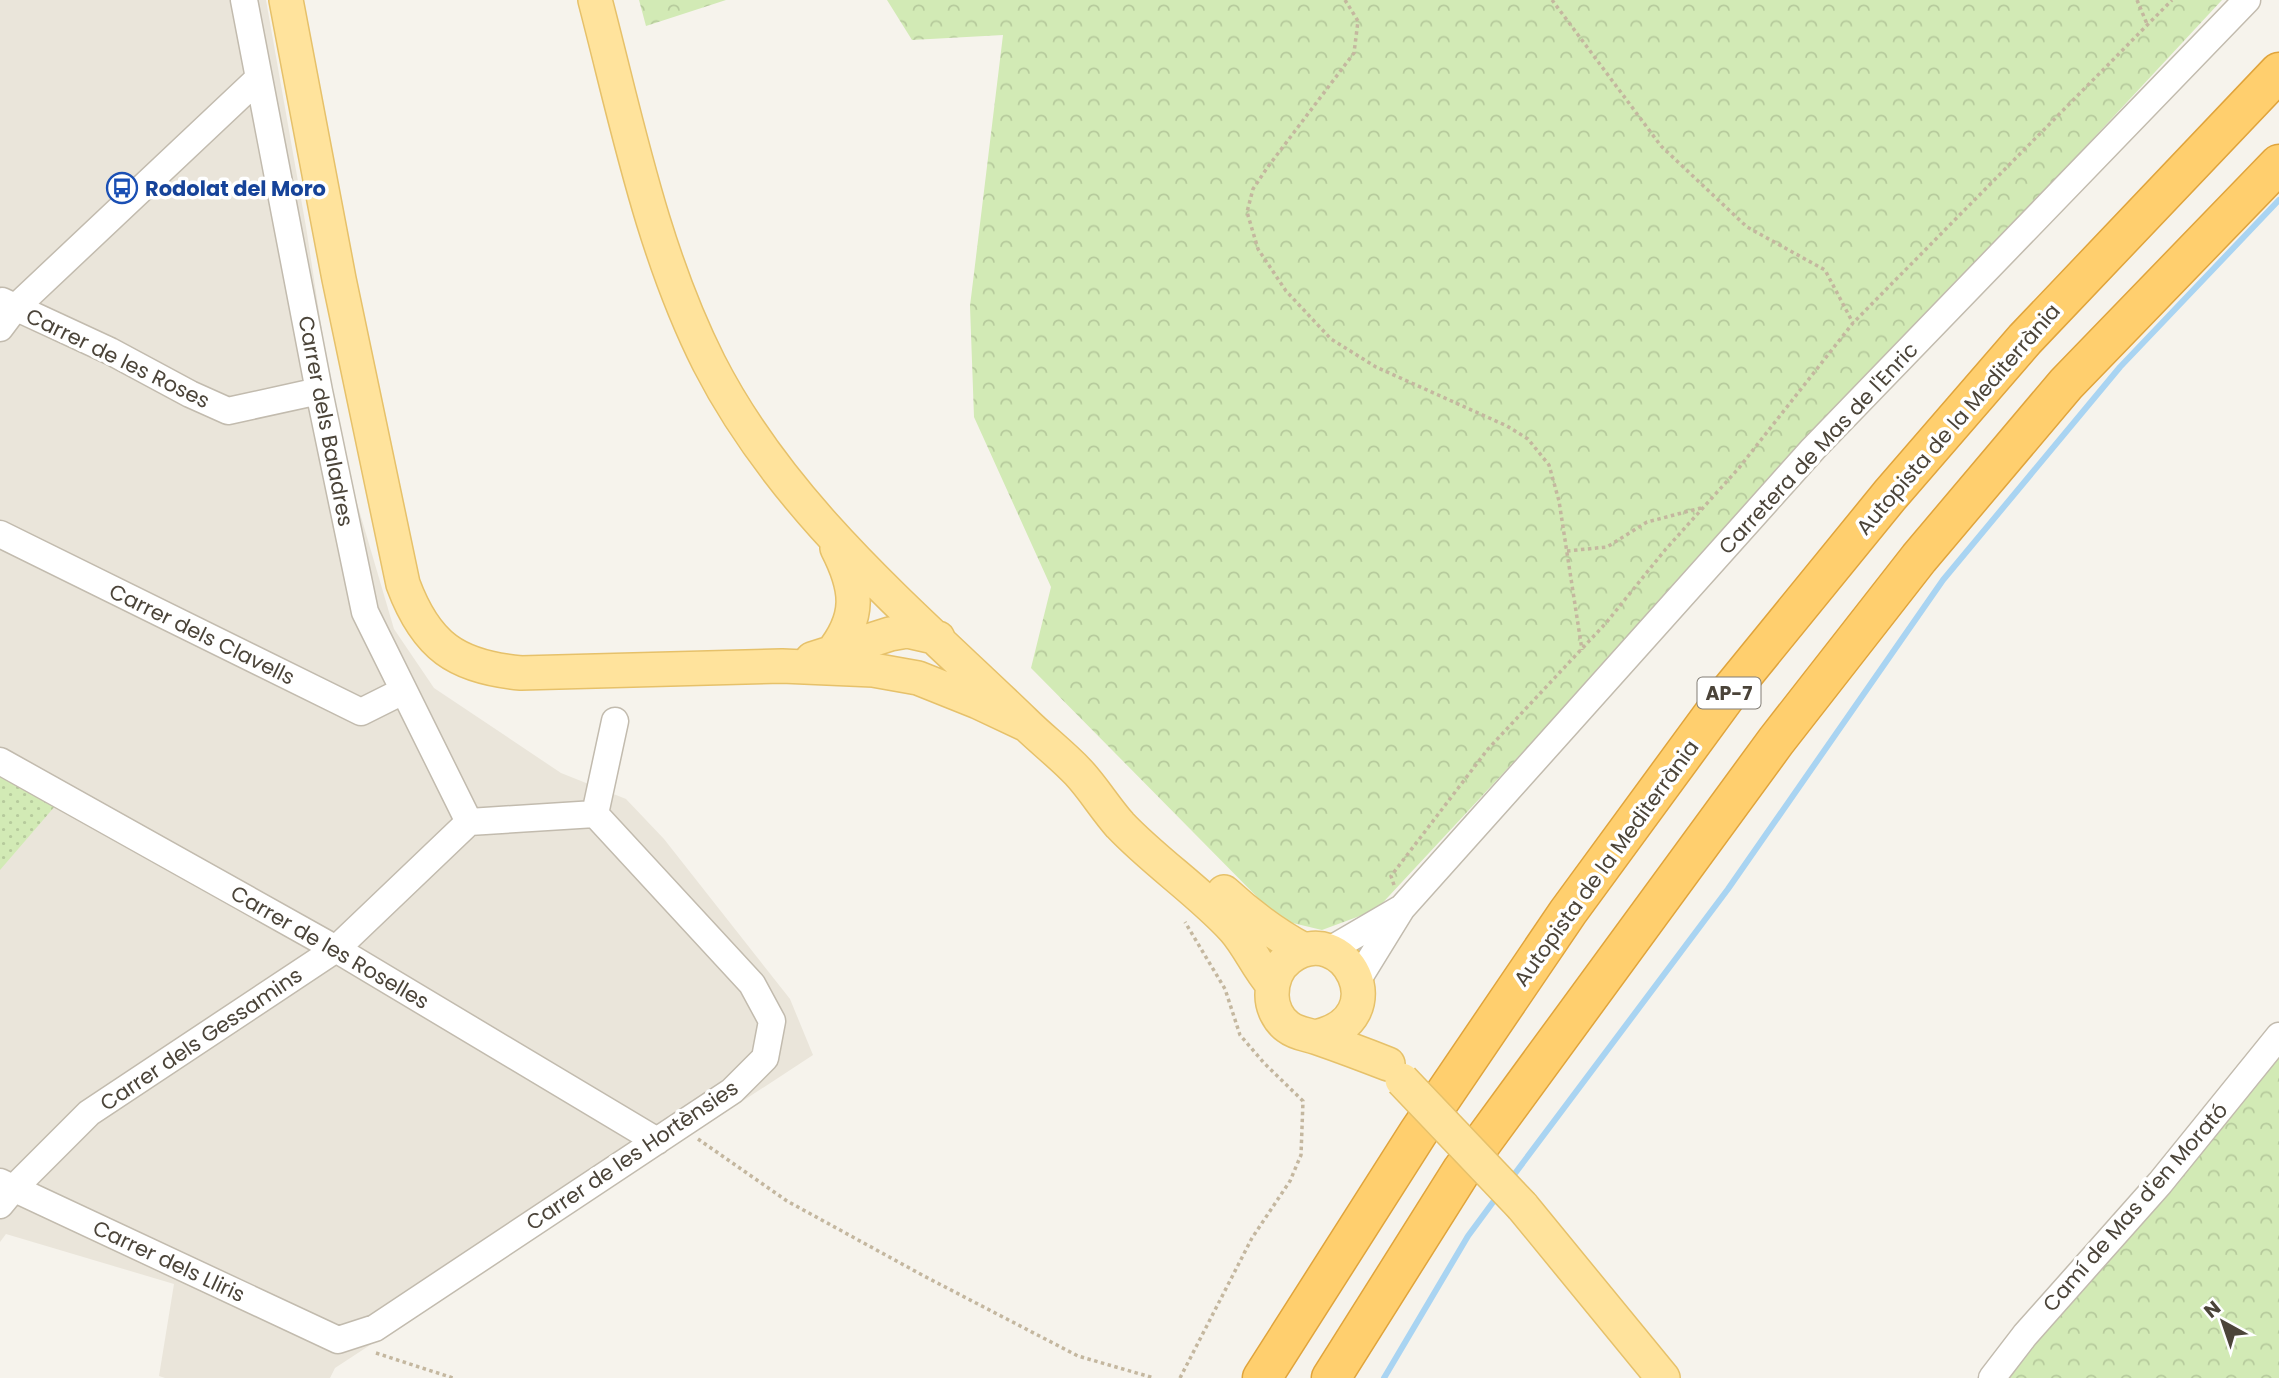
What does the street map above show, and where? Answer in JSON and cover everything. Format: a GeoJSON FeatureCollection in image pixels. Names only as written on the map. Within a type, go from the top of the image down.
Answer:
{"type":"FeatureCollection","features":[{"type":"Feature","properties":{"kind":"highway","name":"Autopista de la Mediterrània"},"geometry":{"type":"LineString","coordinates":[[1262,1378],[1418,1133],[1568,912],[1727,695],[1890,495],[2025,339],[2279,72]]}},
{"type":"Feature","properties":{"kind":"highway"},"geometry":{"type":"LineString","coordinates":[[1331,1378],[1462,1170],[1784,730],[1919,558],[2066,384],[2279,164]]}},
{"type":"Feature","properties":{"kind":"main road"},"geometry":{"type":"LineString","coordinates":[[286,0],[336,266],[402,584],[412,609],[438,645],[455,657],[496,670],[521,673],[782,666],[873,670],[918,678],[1027,725]]}},
{"type":"Feature","properties":{"kind":"main road"},"geometry":{"type":"LineString","coordinates":[[595,0],[653,219],[684,307],[710,364],[748,429],[780,476],[829,534],[891,597],[938,638],[1078,772],[1121,825],[1231,926],[1248,946],[1261,972],[1272,984]]}},
{"type":"Feature","properties":{"kind":"main road"},"geometry":{"type":"LineString","coordinates":[[829,534],[848,571],[854,600],[851,621],[843,639],[831,654]]}},
{"type":"Feature","properties":{"kind":"main road"},"geometry":{"type":"LineString","coordinates":[[782,666],[831,654],[890,634],[907,631],[938,638]]}},
{"type":"Feature","properties":{"kind":"main road"},"geometry":{"type":"LineString","coordinates":[[1078,772],[1129,805],[1250,915],[1279,936],[1341,957],[1351,968],[1357,995],[1395,1072],[1522,1206],[1658,1375]]}},
{"type":"Feature","properties":{"kind":"main road"},"geometry":{"type":"LineString","coordinates":[[1316,950],[1285,960],[1277,971],[1272,984],[1271,999],[1276,1014],[1286,1026],[1300,1034],[1315,1037],[1395,1072]]}},
{"type":"Feature","properties":{"kind":"main road"},"geometry":{"type":"LineString","coordinates":[[1315,1037],[1332,1033],[1346,1024],[1357,995]]}},
{"type":"Feature","properties":{"kind":"street","name":"Carrer dels Baladres"},"geometry":{"type":"LineString","coordinates":[[244,0],[318,391],[365,612],[469,822]]}},
{"type":"Feature","properties":{"kind":"street","name":"Carretera de Mas de l'Enric"},"geometry":{"type":"LineString","coordinates":[[1402,908],[1814,449],[2247,0]]}},
{"type":"Feature","properties":{"kind":"street"},"geometry":{"type":"LineString","coordinates":[[5,312],[259,78]]}},
{"type":"Feature","properties":{"kind":"street","name":"Carrer de les Roses"},"geometry":{"type":"LineString","coordinates":[[5,312],[110,351],[228,411],[318,391]]}},
{"type":"Feature","properties":{"kind":"street","name":"Carrer dels Clavells"},"geometry":{"type":"LineString","coordinates":[[0,534],[361,712],[403,691]]}},
{"type":"Feature","properties":{"kind":"street"},"geometry":{"type":"LineString","coordinates":[[469,822],[595,814],[615,721]]}},
{"type":"Feature","properties":{"kind":"street","name":"Carrer de les Roselles"},"geometry":{"type":"LineString","coordinates":[[0,761],[336,949],[657,1141]]}},
{"type":"Feature","properties":{"kind":"street","name":"Carrer de les Hortènsies"},"geometry":{"type":"LineString","coordinates":[[338,1340],[375,1328],[732,1091],[765,1058],[772,1021],[752,984],[595,814]]}},
{"type":"Feature","properties":{"kind":"street","name":"Carrer dels Gessamins"},"geometry":{"type":"LineString","coordinates":[[5,1192],[89,1113],[336,949],[469,822]]}},
{"type":"Feature","properties":{"kind":"street"},"geometry":{"type":"LineString","coordinates":[[1316,950],[1402,908]]}},
{"type":"Feature","properties":{"kind":"street"},"geometry":{"type":"LineString","coordinates":[[1357,995],[1402,908]]}},
{"type":"Feature","properties":{"kind":"street","name":"Camí de Mas d'en Morató"},"geometry":{"type":"LineString","coordinates":[[1992,1378],[2025,1335],[2160,1183],[2279,1037]]}},
{"type":"Feature","properties":{"kind":"street","name":"Carrer dels Lliris"},"geometry":{"type":"LineString","coordinates":[[5,1192],[338,1340]]}},
{"type":"Feature","properties":{"kind":"path"},"geometry":{"type":"LineString","coordinates":[[1345,0],[1358,21],[1354,53],[1254,189],[1247,212],[1258,249],[1286,292],[1331,339],[1376,367],[1507,426],[1528,439],[1549,464],[1559,500],[1582,649]]}},
{"type":"Feature","properties":{"kind":"path"},"geometry":{"type":"LineString","coordinates":[[1552,0],[1661,146],[1747,227],[1825,270],[1853,323]]}},
{"type":"Feature","properties":{"kind":"path"},"geometry":{"type":"LineString","coordinates":[[2137,0],[2147,24]]}},
{"type":"Feature","properties":{"kind":"path"},"geometry":{"type":"LineString","coordinates":[[1402,908],[1391,876],[1488,749],[1582,649],[1738,469],[1853,323],[2172,0]]}},
{"type":"Feature","properties":{"kind":"path"},"geometry":{"type":"LineString","coordinates":[[1567,551],[1607,547],[1647,522],[1703,508]]}},
{"type":"Feature","properties":{"kind":"path"},"geometry":{"type":"LineString","coordinates":[[1180,1378],[1252,1238],[1290,1181],[1301,1156],[1303,1101],[1240,1035],[1225,989],[1182,916]]}},
{"type":"Feature","properties":{"kind":"path"},"geometry":{"type":"LineString","coordinates":[[679,1126],[787,1201],[924,1276],[1078,1356],[1154,1378]]}},
{"type":"Feature","properties":{"kind":"path"},"geometry":{"type":"LineString","coordinates":[[338,1340],[453,1378]]}},
{"type":"Feature","properties":{"kind":"shaded area"},"geometry":{"type":"Polygon","coordinates":[[[0,0],[266,0],[306,227],[339,442],[394,629],[434,688],[561,773],[626,799],[664,839],[790,999],[813,1055],[335,1368],[330,1378],[159,1376],[174,1284],[6,1234],[0,1242],[0,0]]]}},
{"type":"Feature","properties":{"kind":"green space"},"geometry":{"type":"Polygon","coordinates":[[[639,0],[726,0],[646,26],[639,0]]]}},
{"type":"Feature","properties":{"kind":"green space"},"geometry":{"type":"Polygon","coordinates":[[[887,0],[2222,0],[1376,910],[1322,930],[1280,920],[1031,668],[1051,587],[974,417],[970,306],[1003,35],[912,40],[887,0]]]}},
{"type":"Feature","properties":{"kind":"green space"},"geometry":{"type":"Polygon","coordinates":[[[0,773],[56,805],[0,870],[0,773]]]}},
{"type":"Feature","properties":{"kind":"green space"},"geometry":{"type":"Polygon","coordinates":[[[2279,1040],[2279,1378],[1988,1378],[2279,1040]]]}},
{"type":"Feature","properties":{"kind":"waterway"},"geometry":{"type":"LineString","coordinates":[[1510,1180],[1728,889],[1943,580],[2120,367],[2279,200]]}},
{"type":"Feature","properties":{"kind":"waterway"},"geometry":{"type":"LineString","coordinates":[[1384,1378],[1468,1236],[1499,1194]]}},
{"type":"Feature","properties":{"kind":"place","name":"Rodolat del Moro"},"geometry":{"type":"Point","coordinates":[122,188]}}]}
